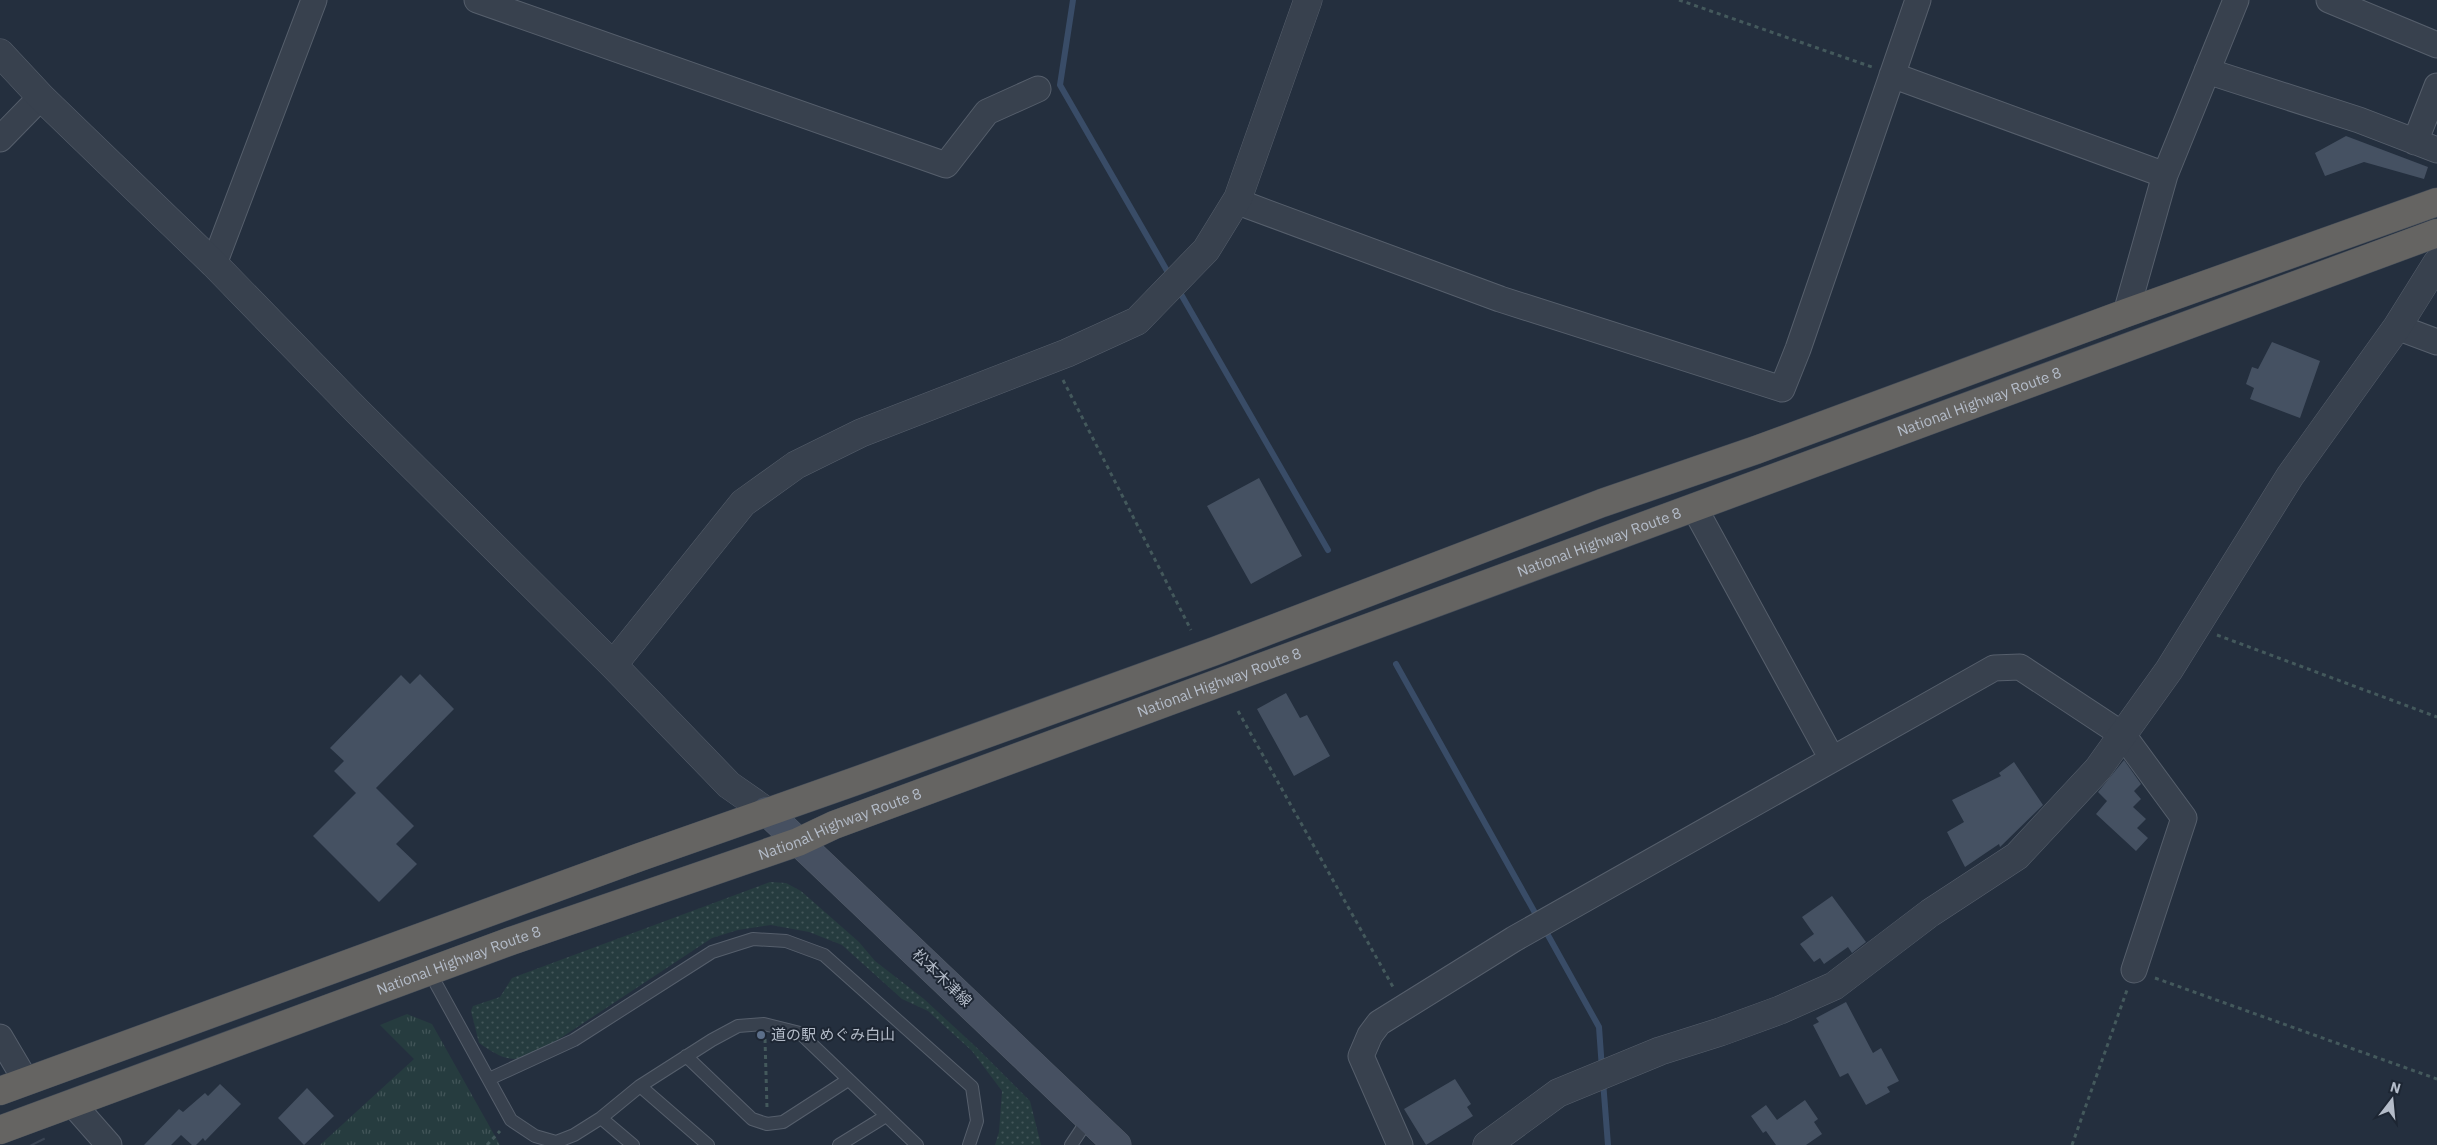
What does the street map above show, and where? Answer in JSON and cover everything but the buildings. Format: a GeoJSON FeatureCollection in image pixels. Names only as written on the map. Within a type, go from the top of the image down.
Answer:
{"type":"FeatureCollection","features":[{"type":"Feature","properties":{"kind":"highway"},"geometry":{"type":"LineString","coordinates":[[0,1091],[766,811],[853,782],[1215,651],[1602,503],[1756,450],[2126,313],[2437,202]]}},
{"type":"Feature","properties":{"kind":"highway","name":"National Highway Route 8"},"geometry":{"type":"LineString","coordinates":[[0,1130],[429,971],[798,842],[834,825],[2437,233]]}},
{"type":"Feature","properties":{"kind":"main road","name":"松本木津線"},"geometry":{"type":"LineString","coordinates":[[766,811],[1117,1145]]}},
{"type":"Feature","properties":{"kind":"street"},"geometry":{"type":"LineString","coordinates":[[214,264],[314,0]]}},
{"type":"Feature","properties":{"kind":"street"},"geometry":{"type":"LineString","coordinates":[[477,0],[946,166],[987,112],[1038,89]]}},
{"type":"Feature","properties":{"kind":"street"},"geometry":{"type":"LineString","coordinates":[[613,665],[743,503],[796,466],[861,433],[1052,359],[1137,321],[1206,250],[1238,198],[1308,0]]}},
{"type":"Feature","properties":{"kind":"street"},"geometry":{"type":"LineString","coordinates":[[1238,198],[1250,206],[1500,300],[1782,389],[1798,349],[1918,0]]}},
{"type":"Feature","properties":{"kind":"street"},"geometry":{"type":"LineString","coordinates":[[2126,313],[2165,175],[2236,0]]}},
{"type":"Feature","properties":{"kind":"street"},"geometry":{"type":"LineString","coordinates":[[2329,0],[2437,45]]}},
{"type":"Feature","properties":{"kind":"street"},"geometry":{"type":"LineString","coordinates":[[0,53],[42,97],[214,264],[357,411],[613,665],[729,785],[766,811]]}},
{"type":"Feature","properties":{"kind":"street"},"geometry":{"type":"LineString","coordinates":[[2207,72],[2359,120],[2426,146],[2437,86]]}},
{"type":"Feature","properties":{"kind":"street"},"geometry":{"type":"LineString","coordinates":[[1892,75],[2165,175]]}},
{"type":"Feature","properties":{"kind":"street"},"geometry":{"type":"LineString","coordinates":[[0,139],[42,97]]}},
{"type":"Feature","properties":{"kind":"street"},"geometry":{"type":"LineString","coordinates":[[1486,1145],[1558,1093],[1660,1051],[1780,1010],[1834,986],[1930,913],[2017,856],[2098,769],[2123,735],[2169,670],[2290,476],[2397,327],[2437,263]]}},
{"type":"Feature","properties":{"kind":"street"},"geometry":{"type":"LineString","coordinates":[[2397,327],[2437,342]]}},
{"type":"Feature","properties":{"kind":"street"},"geometry":{"type":"LineString","coordinates":[[1694,507],[1832,759]]}},
{"type":"Feature","properties":{"kind":"street"},"geometry":{"type":"LineString","coordinates":[[1400,1145],[1361,1056],[1370,1035],[1378,1023],[1529,930],[1994,668],[2020,668],[2123,735],[2184,818],[2134,970]]}},
{"type":"Feature","properties":{"kind":"street"},"geometry":{"type":"LineString","coordinates":[[0,1038],[26,1081]]}},
{"type":"Feature","properties":{"kind":"street"},"geometry":{"type":"LineString","coordinates":[[72,1103],[109,1145]]}},
{"type":"Feature","properties":{"kind":"lane"},"geometry":{"type":"LineString","coordinates":[[489,1079],[574,1040],[712,952],[753,939],[786,941],[824,955],[972,1088],[977,1121],[969,1145]]}},
{"type":"Feature","properties":{"kind":"lane"},"geometry":{"type":"LineString","coordinates":[[429,971],[511,1120],[535,1136],[558,1143],[601,1118],[640,1086],[686,1056],[738,1026],[764,1024],[800,1033],[917,1145]]}},
{"type":"Feature","properties":{"kind":"lane"},"geometry":{"type":"LineString","coordinates":[[686,1056],[752,1119],[768,1124],[782,1122],[848,1080]]}},
{"type":"Feature","properties":{"kind":"lane"},"geometry":{"type":"LineString","coordinates":[[640,1086],[708,1145]]}},
{"type":"Feature","properties":{"kind":"lane"},"geometry":{"type":"LineString","coordinates":[[839,1145],[886,1116]]}},
{"type":"Feature","properties":{"kind":"lane"},"geometry":{"type":"LineString","coordinates":[[601,1118],[633,1145]]}},
{"type":"Feature","properties":{"kind":"lane"},"geometry":{"type":"LineString","coordinates":[[1071,1145],[1089,1118]]}},
{"type":"Feature","properties":{"kind":"path"},"geometry":{"type":"LineString","coordinates":[[1679,0],[1892,75]]}},
{"type":"Feature","properties":{"kind":"path"},"geometry":{"type":"LineString","coordinates":[[1052,359],[1191,630]]}},
{"type":"Feature","properties":{"kind":"path"},"geometry":{"type":"LineString","coordinates":[[2196,627],[2437,717]]}},
{"type":"Feature","properties":{"kind":"path"},"geometry":{"type":"LineString","coordinates":[[1238,711],[1404,1007]]}},
{"type":"Feature","properties":{"kind":"path"},"geometry":{"type":"LineString","coordinates":[[2072,1145],[2134,970],[2437,1079]]}},
{"type":"Feature","properties":{"kind":"path"},"geometry":{"type":"LineString","coordinates":[[764,1024],[768,1124]]}},
{"type":"Feature","properties":{"kind":"green space"},"geometry":{"type":"Polygon","coordinates":[[[770,882],[786,883],[801,891],[859,942],[875,961],[924,999],[976,1047],[1030,1101],[1041,1145],[995,1145],[999,1132],[1002,1091],[972,1051],[928,1011],[902,999],[842,945],[809,932],[771,925],[738,930],[712,938],[535,1055],[519,1059],[506,1058],[479,1043],[471,1011],[473,1006],[500,997],[512,978],[770,882]]]}},
{"type":"Feature","properties":{"kind":"green space"},"geometry":{"type":"Polygon","coordinates":[[[407,1014],[432,1024],[500,1145],[320,1145],[414,1059],[380,1025],[407,1014]]]}},
{"type":"Feature","properties":{"kind":"waterway"},"geometry":{"type":"LineString","coordinates":[[1073,0],[1060,85],[1170,276]]}},
{"type":"Feature","properties":{"kind":"waterway"},"geometry":{"type":"LineString","coordinates":[[1178,289],[1328,550]]}},
{"type":"Feature","properties":{"kind":"waterway"},"geometry":{"type":"LineString","coordinates":[[1396,664],[1539,920]]}},
{"type":"Feature","properties":{"kind":"waterway"},"geometry":{"type":"LineString","coordinates":[[1544,928],[1599,1027],[1602,1069]]}},
{"type":"Feature","properties":{"kind":"waterway"},"geometry":{"type":"LineString","coordinates":[[1603,1081],[1608,1145]]}},
{"type":"Feature","properties":{"kind":"tunnel"},"geometry":{"type":"LineString","coordinates":[[0,1077],[34,1145]]}},
{"type":"Feature","properties":{"kind":"place","name":"道の駅 めぐみ白山"},"geometry":{"type":"Point","coordinates":[761,1035]}}]}
